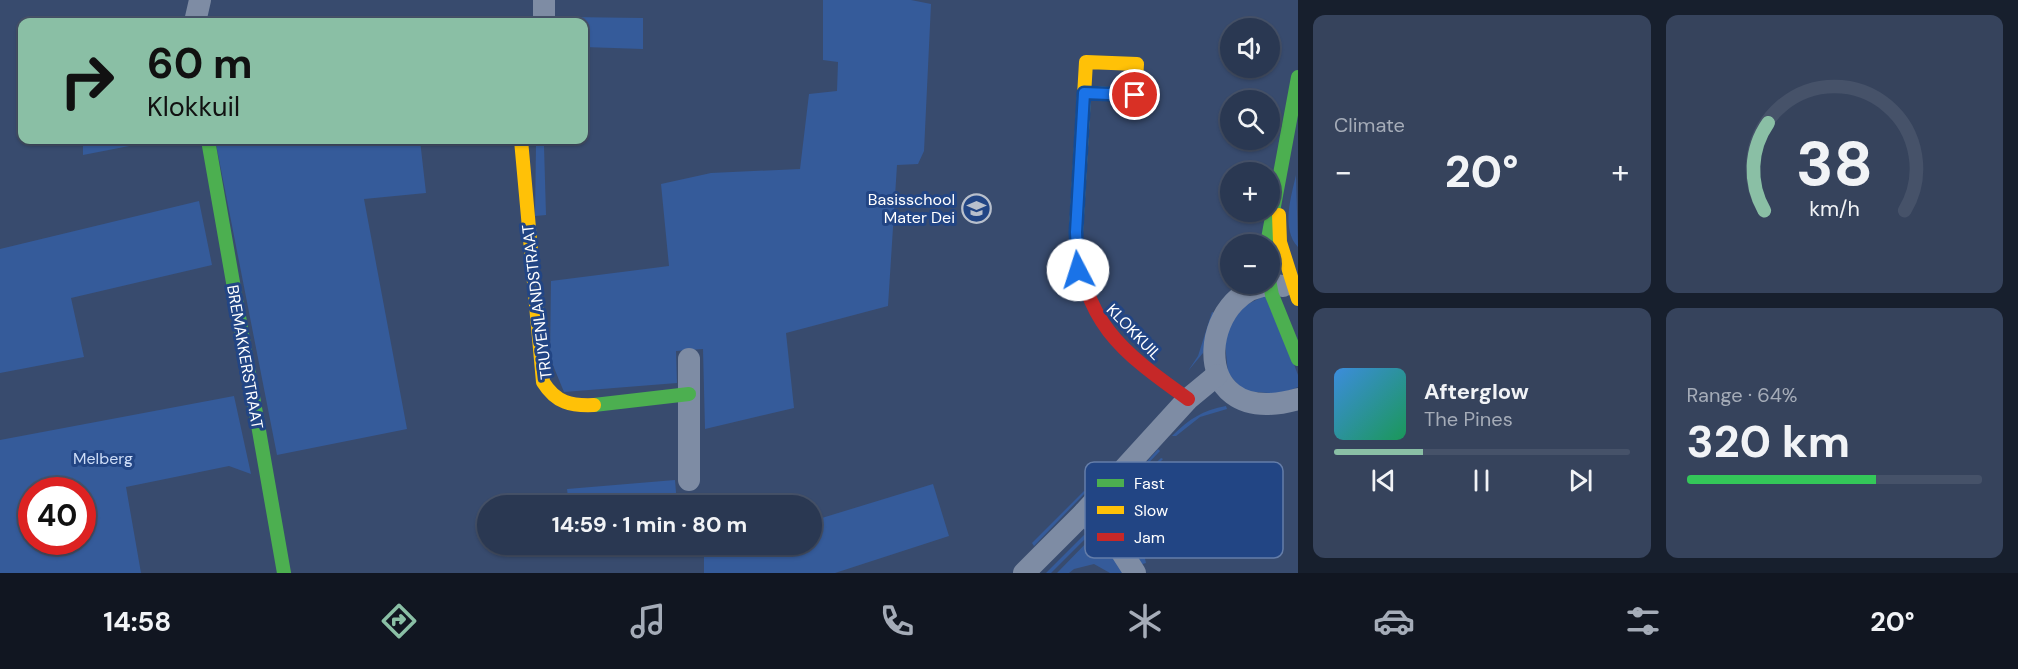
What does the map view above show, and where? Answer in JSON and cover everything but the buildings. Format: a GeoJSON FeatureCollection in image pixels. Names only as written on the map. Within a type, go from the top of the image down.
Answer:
{"type":"FeatureCollection","features":[{"type":"Feature","properties":{"kind":"street"},"geometry":{"type":"LineString","coordinates":[[196,18],[200,0]]}},
{"type":"Feature","properties":{"kind":"street"},"geometry":{"type":"LineString","coordinates":[[544,0],[544,18]]}},
{"type":"Feature","properties":{"kind":"street"},"geometry":{"type":"LineString","coordinates":[[1280,184],[1298,77]]}},
{"type":"Feature","properties":{"kind":"street","name":"KLOKKUIL"},"geometry":{"type":"LineString","coordinates":[[1084,93],[1076,232],[1076,256],[1081,284],[1093,315],[1112,337],[1148,371],[1188,399]]}},
{"type":"Feature","properties":{"kind":"street","name":"BREMAKKERSTRAAT"},"geometry":{"type":"LineString","coordinates":[[209,144],[284,573]]}},
{"type":"Feature","properties":{"kind":"street","name":"TRUYENLANDSTRAAT"},"geometry":{"type":"LineString","coordinates":[[521,144],[543,382],[552,395],[568,404],[586,405],[689,394]]}},
{"type":"Feature","properties":{"kind":"street"},"geometry":{"type":"LineString","coordinates":[[1279,222],[1280,242],[1297,295]]}},
{"type":"Feature","properties":{"kind":"street"},"geometry":{"type":"LineString","coordinates":[[1280,287],[1297,295]]}},
{"type":"Feature","properties":{"kind":"street"},"geometry":{"type":"LineString","coordinates":[[1244,294],[1229,309],[1213,344],[1217,375],[1235,396],[1272,404],[1298,399]]}},
{"type":"Feature","properties":{"kind":"street"},"geometry":{"type":"LineString","coordinates":[[1274,294],[1297,352]]}},
{"type":"Feature","properties":{"kind":"street"},"geometry":{"type":"LineString","coordinates":[[689,358],[689,480]]}},
{"type":"Feature","properties":{"kind":"street"},"geometry":{"type":"LineString","coordinates":[[1131,462],[1188,399],[1217,375]]}},
{"type":"Feature","properties":{"kind":"street"},"geometry":{"type":"LineString","coordinates":[[1024,573],[1084,513]]}},
{"type":"Feature","properties":{"kind":"street"},"geometry":{"type":"LineString","coordinates":[[1125,558],[1135,573]]}},
{"type":"Feature","properties":{"kind":"green space"},"geometry":{"type":"Polygon","coordinates":[[[823,0],[911,0],[931,4],[924,151],[918,164],[897,165],[888,306],[786,333],[794,408],[705,429],[703,349],[676,351],[677,383],[564,392],[550,358],[551,281],[669,266],[661,184],[711,173],[800,169],[809,94],[837,91],[838,62],[823,60],[823,0]]]}},
{"type":"Feature","properties":{"kind":"green space"},"geometry":{"type":"Polygon","coordinates":[[[568,17],[643,18],[643,49],[588,47],[588,18],[568,17]]]}},
{"type":"Feature","properties":{"kind":"green space"},"geometry":{"type":"Polygon","coordinates":[[[83,144],[139,144],[83,155],[83,144]]]}},
{"type":"Feature","properties":{"kind":"green space"},"geometry":{"type":"Polygon","coordinates":[[[216,144],[420,144],[426,193],[364,199],[407,429],[277,455],[216,144]]]}},
{"type":"Feature","properties":{"kind":"green space"},"geometry":{"type":"Polygon","coordinates":[[[536,145],[544,146],[546,215],[535,216],[536,145]]]}},
{"type":"Feature","properties":{"kind":"green space"},"geometry":{"type":"Polygon","coordinates":[[[1296,175],[1298,247],[1293,240],[1289,222],[1290,203],[1296,175]]]}},
{"type":"Feature","properties":{"kind":"green space"},"geometry":{"type":"Polygon","coordinates":[[[199,201],[212,265],[71,298],[84,357],[0,373],[0,249],[199,201]]]}},
{"type":"Feature","properties":{"kind":"green space"},"geometry":{"type":"Polygon","coordinates":[[[1268,294],[1298,375],[1298,387],[1280,394],[1243,391],[1228,373],[1225,344],[1228,330],[1242,307],[1268,294]]]}},
{"type":"Feature","properties":{"kind":"green space"},"geometry":{"type":"Polygon","coordinates":[[[1212,312],[1214,313],[1203,353],[1188,371],[1198,356],[1212,312]]]}},
{"type":"Feature","properties":{"kind":"green space","name":"Melberg"},"geometry":{"type":"Polygon","coordinates":[[[234,396],[251,474],[229,466],[126,487],[141,573],[0,573],[0,440],[234,396]]]}},
{"type":"Feature","properties":{"kind":"green space"},"geometry":{"type":"Polygon","coordinates":[[[1226,406],[1227,409],[1200,417],[1176,436],[1172,436],[1197,416],[1226,406]]]}},
{"type":"Feature","properties":{"kind":"green space"},"geometry":{"type":"Polygon","coordinates":[[[1158,449],[1160,451],[1149,462],[1147,462],[1158,449]]]}},
{"type":"Feature","properties":{"kind":"green space"},"geometry":{"type":"Polygon","coordinates":[[[675,480],[676,495],[568,495],[567,489],[675,480]]]}},
{"type":"Feature","properties":{"kind":"green space"},"geometry":{"type":"Polygon","coordinates":[[[933,484],[949,536],[835,573],[704,573],[704,555],[822,555],[822,518],[933,484]]]}},
{"type":"Feature","properties":{"kind":"green space"},"geometry":{"type":"Polygon","coordinates":[[[1084,491],[1085,492],[1034,546],[1032,543],[1084,491]]]}},
{"type":"Feature","properties":{"kind":"green space"},"geometry":{"type":"Polygon","coordinates":[[[1085,535],[1085,539],[1051,573],[1046,573],[1085,535]]]}},
{"type":"Feature","properties":{"kind":"green space"},"geometry":{"type":"Polygon","coordinates":[[[1085,544],[1085,558],[1113,558],[1126,573],[1110,573],[1094,564],[1074,569],[1069,573],[1057,573],[1085,544]]]}},
{"type":"Feature","properties":{"kind":"green space"},"geometry":{"type":"Polygon","coordinates":[[[1133,558],[1145,558],[1146,563],[1139,565],[1133,558]]]}},
{"type":"Feature","properties":{"kind":"traffic: fast"},"geometry":{"type":"LineString","coordinates":[[1269,234],[1298,77]]}},
{"type":"Feature","properties":{"kind":"traffic: fast"},"geometry":{"type":"LineString","coordinates":[[209,144],[284,573]]}},
{"type":"Feature","properties":{"kind":"traffic: fast"},"geometry":{"type":"LineString","coordinates":[[1272,294],[1298,359]]}},
{"type":"Feature","properties":{"kind":"traffic: fast"},"geometry":{"type":"LineString","coordinates":[[594,405],[689,394]]}},
{"type":"Feature","properties":{"kind":"traffic: slow"},"geometry":{"type":"LineString","coordinates":[[1076,234],[1076,232],[1086,62],[1137,64],[1135,95],[1084,93]]}},
{"type":"Feature","properties":{"kind":"traffic: slow"},"geometry":{"type":"LineString","coordinates":[[521,144],[543,382],[553,395],[565,402],[594,405]]}},
{"type":"Feature","properties":{"kind":"traffic: slow"},"geometry":{"type":"LineString","coordinates":[[1279,222],[1280,242],[1298,299]]}},
{"type":"Feature","properties":{"kind":"traffic: jam"},"geometry":{"type":"LineString","coordinates":[[1076,234],[1080,264],[1096,312],[1124,348],[1142,365],[1188,399]]}},
{"type":"Feature","properties":{"kind":"place","name":"Basisschool Mater Dei"},"geometry":{"type":"Point","coordinates":[976,208]}},
{"type":"Feature","properties":{"kind":"route"},"geometry":{"type":"LineString","coordinates":[[1078,270],[1076,232],[1084,93],[1135,95]]}}]}
